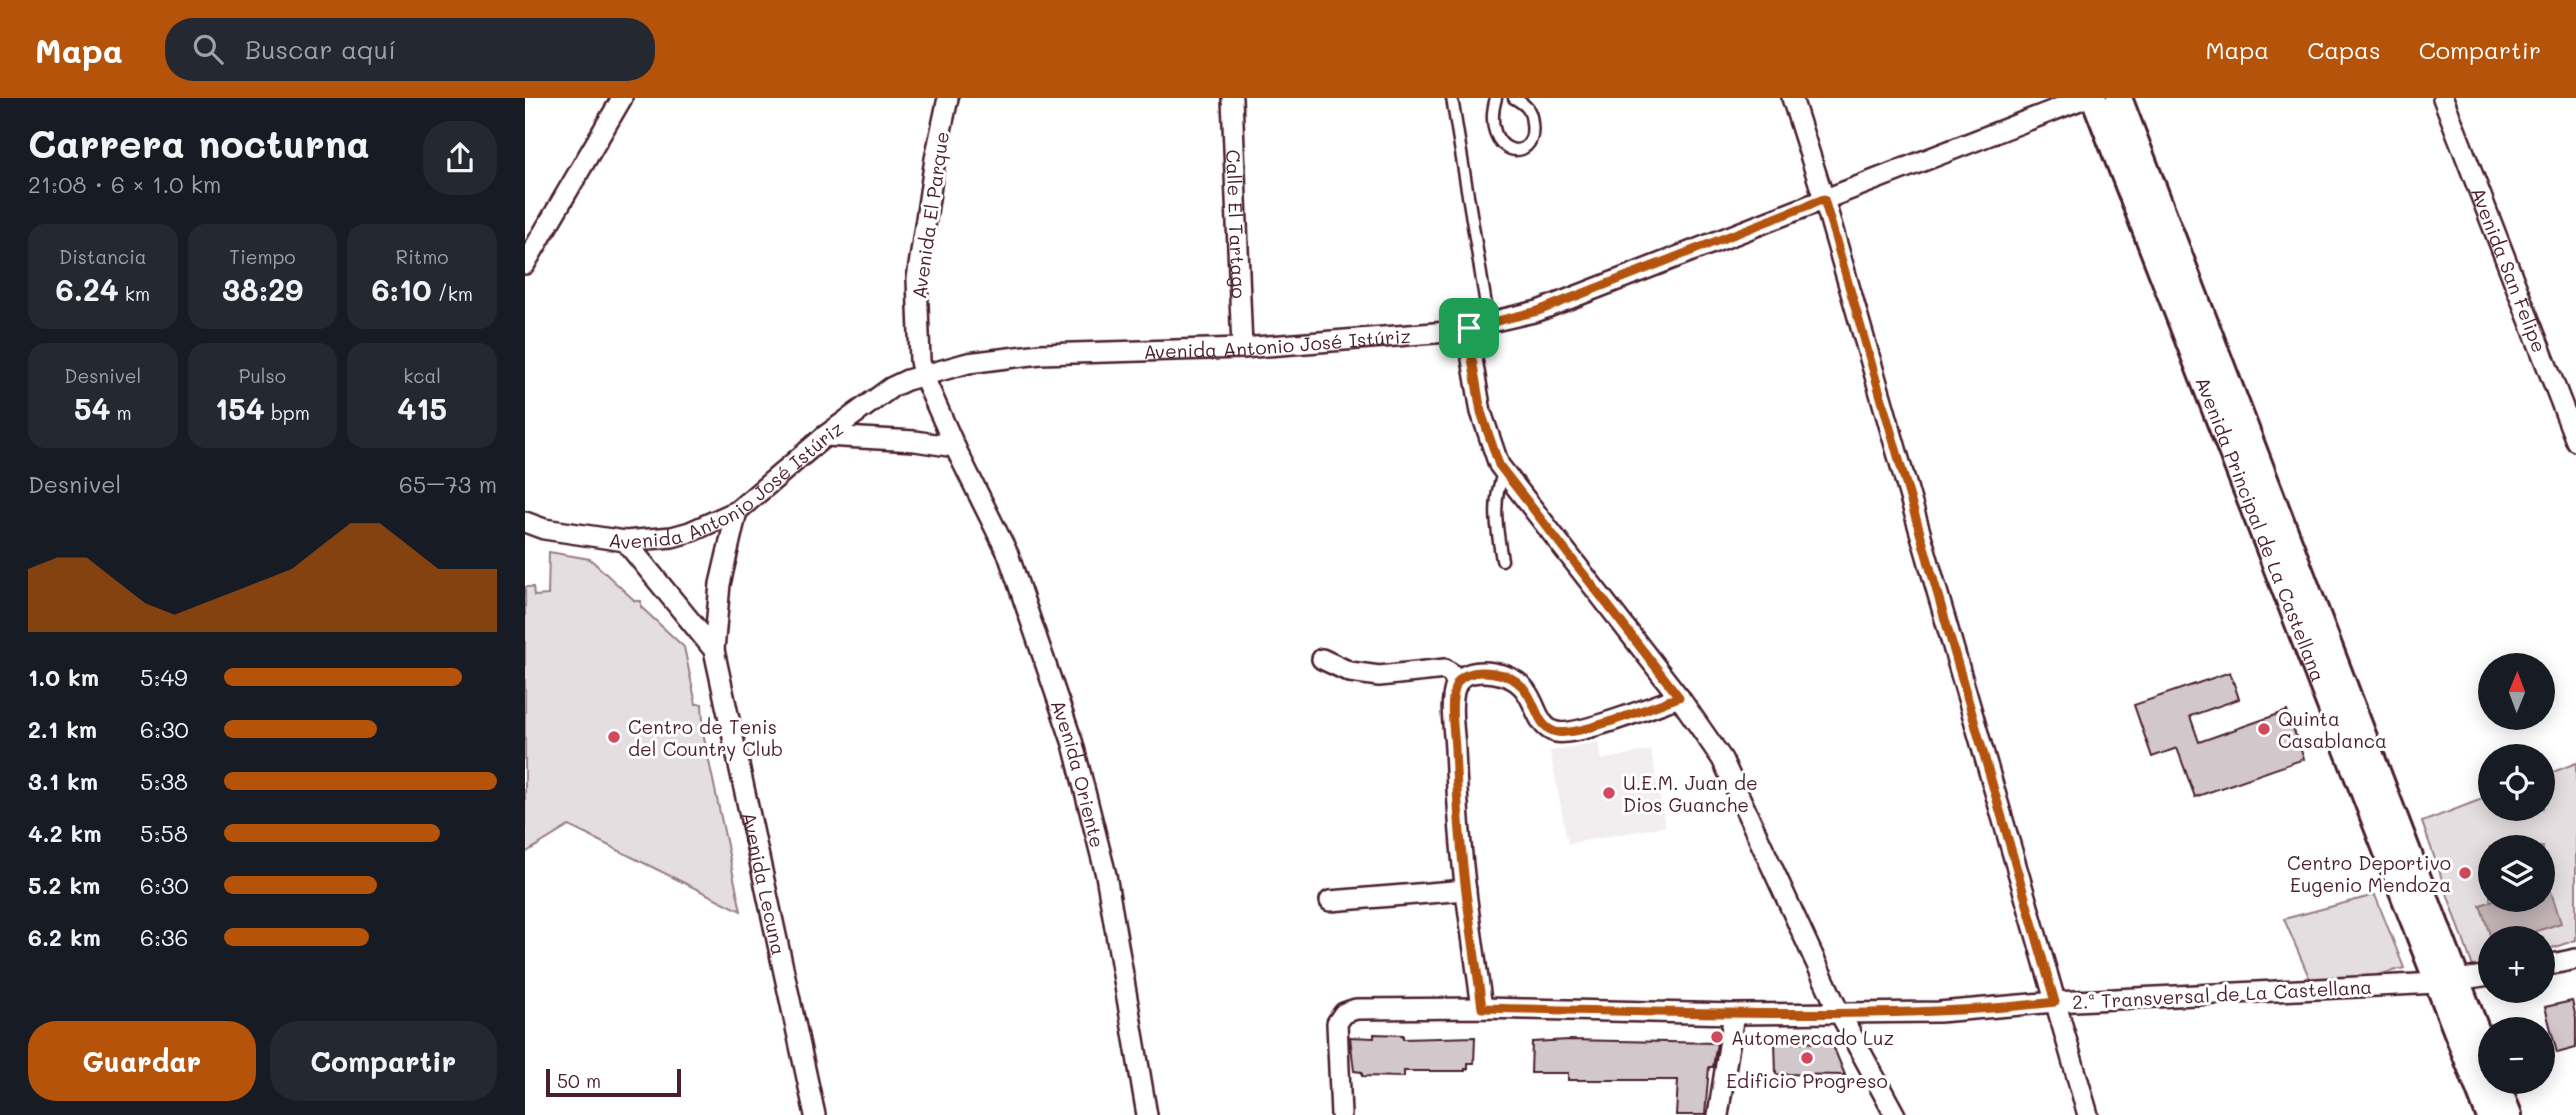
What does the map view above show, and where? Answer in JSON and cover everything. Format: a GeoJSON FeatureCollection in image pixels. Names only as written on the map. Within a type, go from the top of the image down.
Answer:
{"type":"FeatureCollection","features":[{"type":"Feature","properties":{"kind":"street"},"geometry":{"type":"LineString","coordinates":[[525,264],[622,98]]}},
{"type":"Feature","properties":{"kind":"street","name":"Avenida El Parque"},"geometry":{"type":"LineString","coordinates":[[923,375],[918,279],[935,159],[948,98]]}},
{"type":"Feature","properties":{"kind":"street","name":"Calle El Tartago"},"geometry":{"type":"LineString","coordinates":[[1232,98],[1242,348]]}},
{"type":"Feature","properties":{"kind":"street"},"geometry":{"type":"LineString","coordinates":[[1792,98],[1824,199],[2088,1115]]}},
{"type":"Feature","properties":{"kind":"street","name":"Avenida Antonio José Istúriz"},"geometry":{"type":"LineString","coordinates":[[525,522],[544,529],[625,541],[690,533],[737,511],[825,436],[892,387],[923,375],[989,359],[1040,354],[1242,348],[1469,328],[1538,311],[2085,98]]}},
{"type":"Feature","properties":{"kind":"street","name":"Avenida Principal de La Castellana"},"geometry":{"type":"LineString","coordinates":[[2094,98],[2447,981],[2478,1042]]}},
{"type":"Feature","properties":{"kind":"street","name":"Avenida Principal de La Castellana"},"geometry":{"type":"LineString","coordinates":[[2119,98],[2447,981],[2489,1115]]}},
{"type":"Feature","properties":{"kind":"street","name":"Avenida San Felipe"},"geometry":{"type":"LineString","coordinates":[[2443,98],[2576,441]]}},
{"type":"Feature","properties":{"kind":"street"},"geometry":{"type":"LineString","coordinates":[[1469,328],[1481,412],[1492,451],[1504,472],[1679,697],[1722,759],[1840,1014],[1895,1115]]}},
{"type":"Feature","properties":{"kind":"street","name":"Avenida Oriente"},"geometry":{"type":"LineString","coordinates":[[923,375],[1008,554],[1073,744],[1106,875],[1147,1115]]}},
{"type":"Feature","properties":{"kind":"street"},"geometry":{"type":"LineString","coordinates":[[825,436],[915,441],[955,447]]}},
{"type":"Feature","properties":{"kind":"street","name":"Avenida Lecuna"},"geometry":{"type":"LineString","coordinates":[[737,511],[720,584],[714,650],[815,1115]]}},
{"type":"Feature","properties":{"kind":"street","name":"Avenida Lecuna"},"geometry":{"type":"LineString","coordinates":[[625,541],[714,650]]}},
{"type":"Feature","properties":{"kind":"street"},"geometry":{"type":"LineString","coordinates":[[1322,659],[1350,672],[1379,676],[1445,669],[1452,674],[1457,684]]}},
{"type":"Feature","properties":{"kind":"street"},"geometry":{"type":"LineString","coordinates":[[1482,1008],[1466,890],[1453,708],[1457,684],[1464,676],[1472,673],[1494,673],[1512,678],[1520,682],[1530,696],[1547,727],[1557,732],[1593,726],[1679,697]]}},
{"type":"Feature","properties":{"kind":"street"},"geometry":{"type":"LineString","coordinates":[[1330,901],[1466,890]]}},
{"type":"Feature","properties":{"kind":"street"},"geometry":{"type":"LineString","coordinates":[[2555,963],[2576,959]]}},
{"type":"Feature","properties":{"kind":"street","name":"2.ª Transversal de La Castellana"},"geometry":{"type":"LineString","coordinates":[[1341,1115],[1336,1023],[1344,1013],[1356,1009],[1482,1008],[1734,1014],[1939,1012],[2055,1002],[2447,981],[2478,977]]}},
{"type":"Feature","properties":{"kind":"street"},"geometry":{"type":"LineString","coordinates":[[1718,1115],[1734,1014]]}},
{"type":"Feature","properties":{"kind":"street"},"geometry":{"type":"LineString","coordinates":[[2501,1094],[2509,1115]]}},
{"type":"Feature","properties":{"kind":"lane"},"geometry":{"type":"LineString","coordinates":[[1452,98],[1489,324]]}},
{"type":"Feature","properties":{"kind":"lane"},"geometry":{"type":"LineString","coordinates":[[1496,98],[1491,121],[1500,144],[1521,150],[1528,145],[1531,137],[1532,115],[1528,106],[1514,98]]}},
{"type":"Feature","properties":{"kind":"lane"},"geometry":{"type":"LineString","coordinates":[[1502,560],[1496,502],[1497,487],[1504,472]]}},
{"type":"Feature","properties":{"kind":"shaded area","name":"Centro de Tenis del Country Club"},"geometry":{"type":"Polygon","coordinates":[[[549,552],[590,559],[635,601],[641,601],[641,607],[684,647],[696,704],[702,704],[704,738],[741,911],[569,826],[525,853],[525,587],[533,587],[534,596],[548,595],[549,552]]]}},
{"type":"Feature","properties":{"kind":"shaded area","name":"U.E.M. Juan de Dios Guanche"},"geometry":{"type":"Polygon","coordinates":[[[1598,742],[1602,760],[1651,750],[1665,826],[1568,844],[1550,751],[1598,742]]]}},
{"type":"Feature","properties":{"kind":"shaded area","name":"Centro Deportivo Eugenio Mendoza"},"geometry":{"type":"Polygon","coordinates":[[[2576,763],[2576,940],[2555,947],[2555,926],[2478,926],[2478,966],[2473,967],[2422,822],[2478,801],[2478,821],[2555,821],[2555,771],[2576,763]]]}},
{"type":"Feature","properties":{"kind":"shaded area"},"geometry":{"type":"Polygon","coordinates":[[[2375,895],[2404,968],[2315,991],[2284,919],[2375,895]]]}},
{"type":"Feature","properties":{"kind":"shaded area"},"geometry":{"type":"Polygon","coordinates":[[[2555,904],[2561,923],[2552,926],[2487,926],[2482,912],[2555,912],[2555,904]]]}},
{"type":"Feature","properties":{"kind":"building","name":"Quinta Casablanca"},"geometry":{"type":"Polygon","coordinates":[[[2230,672],[2239,699],[2190,716],[2199,742],[2287,711],[2304,759],[2195,797],[2177,748],[2152,757],[2134,705],[2230,672]]]}},
{"type":"Feature","properties":{"kind":"building"},"geometry":{"type":"Polygon","coordinates":[[[2572,1001],[2576,1018],[2576,1048],[2557,1053],[2555,1017],[2548,1017],[2545,1007],[2572,1001]]]}},
{"type":"Feature","properties":{"kind":"building"},"geometry":{"type":"Polygon","coordinates":[[[1374,1034],[1403,1035],[1403,1039],[1475,1037],[1474,1063],[1468,1063],[1468,1069],[1465,1071],[1404,1071],[1404,1077],[1362,1076],[1362,1072],[1354,1071],[1350,1037],[1374,1038],[1374,1034]]]}},
{"type":"Feature","properties":{"kind":"building"},"geometry":{"type":"Polygon","coordinates":[[[1569,1040],[1717,1043],[1713,1067],[1709,1067],[1705,1115],[1676,1115],[1678,1080],[1568,1080],[1568,1073],[1531,1073],[1532,1042],[1569,1040]]]}},
{"type":"Feature","properties":{"kind":"building","name":"Edificio Progreso"},"geometry":{"type":"Polygon","coordinates":[[[1775,1042],[1832,1043],[1845,1075],[1776,1074],[1775,1042]]]}},
{"type":"Feature","properties":{"kind":"place","name":"Quinta Casablanca"},"geometry":{"type":"Point","coordinates":[2264,729]}},
{"type":"Feature","properties":{"kind":"place","name":"Centro de Tenis del Country Club"},"geometry":{"type":"Point","coordinates":[614,737]}},
{"type":"Feature","properties":{"kind":"place","name":"U.E.M. Juan de Dios Guanche"},"geometry":{"type":"Point","coordinates":[1609,793]}},
{"type":"Feature","properties":{"kind":"place","name":"Centro Deportivo Eugenio Mendoza"},"geometry":{"type":"Point","coordinates":[2465,873]}},
{"type":"Feature","properties":{"kind":"place","name":"Automercado Luz"},"geometry":{"type":"Point","coordinates":[1717,1037]}},
{"type":"Feature","properties":{"kind":"place","name":"Edificio Progreso"},"geometry":{"type":"Point","coordinates":[1807,1058]}},
{"type":"Feature","properties":{"kind":"route"},"geometry":{"type":"LineString","coordinates":[[1824,199],[2055,1002],[1939,1012],[1818,1014],[1664,1014],[1482,1008],[1466,890],[1456,767],[1453,708],[1457,684],[1464,676],[1472,673],[1494,673],[1512,678],[1520,682],[1530,696],[1547,727],[1557,732],[1593,726],[1679,697],[1499,465],[1492,451],[1481,412],[1469,328],[1538,311],[1824,199]]}}]}
